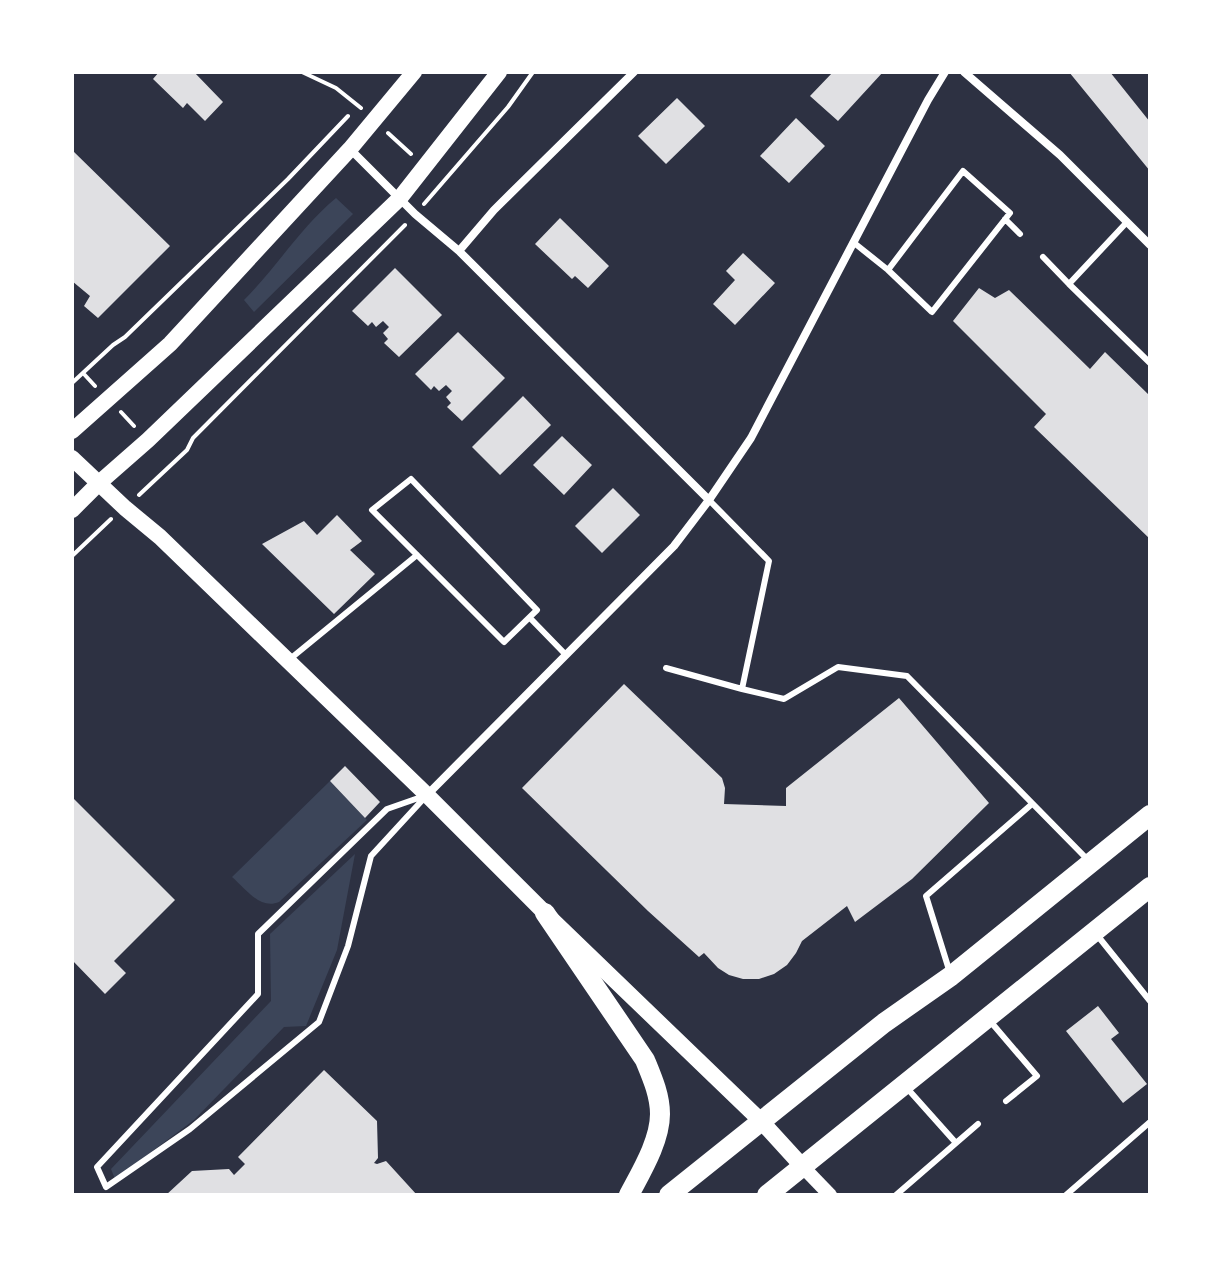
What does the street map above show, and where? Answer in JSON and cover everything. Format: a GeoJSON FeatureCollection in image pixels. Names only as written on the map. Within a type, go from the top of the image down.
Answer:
{"type":"FeatureCollection","features":[{"type":"Feature","properties":{"kind":"main road"},"geometry":{"type":"LineString","coordinates":[[72,431],[170,344],[350,149],[414,72]]}},
{"type":"Feature","properties":{"kind":"main road"},"geometry":{"type":"LineString","coordinates":[[72,510],[400,198],[499,72]]}},
{"type":"Feature","properties":{"kind":"main road"},"geometry":{"type":"LineString","coordinates":[[72,458],[160,537],[427,795],[761,1121],[803,1167]]}},
{"type":"Feature","properties":{"kind":"main road"},"geometry":{"type":"LineString","coordinates":[[669,1195],[884,1023],[951,976],[1150,815]]}},
{"type":"Feature","properties":{"kind":"main road"},"geometry":{"type":"LineString","coordinates":[[767,1195],[1150,887]]}},
{"type":"Feature","properties":{"kind":"main road"},"geometry":{"type":"LineString","coordinates":[[545,913],[645,1060],[657,1087],[661,1116],[652,1153],[629,1195]]}},
{"type":"Feature","properties":{"kind":"street"},"geometry":{"type":"LineString","coordinates":[[459,251],[494,210],[634,72]]}},
{"type":"Feature","properties":{"kind":"street"},"geometry":{"type":"LineString","coordinates":[[427,795],[674,546],[709,500],[751,438],[945,72]]}},
{"type":"Feature","properties":{"kind":"street"},"geometry":{"type":"LineString","coordinates":[[964,72],[1060,155],[1150,245]]}},
{"type":"Feature","properties":{"kind":"street"},"geometry":{"type":"LineString","coordinates":[[350,149],[415,214],[459,251],[709,500]]}},
{"type":"Feature","properties":{"kind":"street"},"geometry":{"type":"LineString","coordinates":[[803,1167],[830,1195]]}},
{"type":"Feature","properties":{"kind":"lane"},"geometry":{"type":"LineString","coordinates":[[853,242],[932,312],[1010,213],[963,171],[888,270]]}},
{"type":"Feature","properties":{"kind":"lane"},"geometry":{"type":"LineString","coordinates":[[1005,219],[1020,234]]}},
{"type":"Feature","properties":{"kind":"lane"},"geometry":{"type":"LineString","coordinates":[[1069,284],[1127,222]]}},
{"type":"Feature","properties":{"kind":"lane"},"geometry":{"type":"LineString","coordinates":[[1043,257],[1150,363]]}},
{"type":"Feature","properties":{"kind":"lane"},"geometry":{"type":"LineString","coordinates":[[411,479],[537,610],[530,618],[504,642],[372,510],[411,479]]}},
{"type":"Feature","properties":{"kind":"lane"},"geometry":{"type":"LineString","coordinates":[[709,500],[769,561],[742,689]]}},
{"type":"Feature","properties":{"kind":"lane"},"geometry":{"type":"LineString","coordinates":[[288,661],[417,555]]}},
{"type":"Feature","properties":{"kind":"lane"},"geometry":{"type":"LineString","coordinates":[[530,618],[566,655]]}},
{"type":"Feature","properties":{"kind":"lane"},"geometry":{"type":"LineString","coordinates":[[666,668],[784,699],[838,667],[907,676],[1091,863]]}},
{"type":"Feature","properties":{"kind":"lane"},"geometry":{"type":"LineString","coordinates":[[427,795],[371,856],[348,946],[319,1022],[190,1129],[106,1187],[97,1167],[258,994],[258,934],[387,809],[427,795]]}},
{"type":"Feature","properties":{"kind":"lane"},"geometry":{"type":"LineString","coordinates":[[951,976],[926,896],[1032,804]]}},
{"type":"Feature","properties":{"kind":"lane"},"geometry":{"type":"LineString","coordinates":[[1095,932],[1150,1001]]}},
{"type":"Feature","properties":{"kind":"lane"},"geometry":{"type":"LineString","coordinates":[[987,1018],[1037,1076],[1006,1101]]}},
{"type":"Feature","properties":{"kind":"lane"},"geometry":{"type":"LineString","coordinates":[[904,1084],[956,1143]]}},
{"type":"Feature","properties":{"kind":"lane"},"geometry":{"type":"LineString","coordinates":[[1066,1195],[1150,1122]]}},
{"type":"Feature","properties":{"kind":"lane"},"geometry":{"type":"LineString","coordinates":[[896,1195],[978,1124]]}},
{"type":"Feature","properties":{"kind":"path"},"geometry":{"type":"LineString","coordinates":[[73,551],[172,465],[187,450],[193,438],[415,214],[508,107],[533,72]]}},
{"type":"Feature","properties":{"kind":"path"},"geometry":{"type":"LineString","coordinates":[[72,383],[125,337],[288,179],[348,116]]}},
{"type":"Feature","properties":{"kind":"path"},"geometry":{"type":"LineString","coordinates":[[83,373],[172,465]]}},
{"type":"Feature","properties":{"kind":"shaded area"},"geometry":{"type":"Polygon","coordinates":[[[336,198],[353,214],[254,312],[244,300],[311,222],[336,198]]]}},
{"type":"Feature","properties":{"kind":"shaded area"},"geometry":{"type":"Polygon","coordinates":[[[330,781],[367,820],[279,902],[259,901],[232,877],[330,781]]]}},
{"type":"Feature","properties":{"kind":"shaded area"},"geometry":{"type":"Polygon","coordinates":[[[355,854],[337,950],[306,1026],[284,1027],[194,1120],[115,1179],[111,1169],[271,1001],[270,934],[355,854]]]}},
{"type":"Feature","properties":{"kind":"building"},"geometry":{"type":"Polygon","coordinates":[[[159,72],[194,72],[223,102],[205,121],[187,103],[183,108],[153,79],[159,72]]]}},
{"type":"Feature","properties":{"kind":"building"},"geometry":{"type":"Polygon","coordinates":[[[833,72],[883,72],[838,121],[810,96],[833,72]]]}},
{"type":"Feature","properties":{"kind":"building"},"geometry":{"type":"Polygon","coordinates":[[[1069,72],[1110,72],[1150,122],[1150,171],[1069,72]]]}},
{"type":"Feature","properties":{"kind":"building"},"geometry":{"type":"Polygon","coordinates":[[[677,98],[705,126],[666,164],[638,136],[677,98]]]}},
{"type":"Feature","properties":{"kind":"building"},"geometry":{"type":"Polygon","coordinates":[[[796,118],[825,146],[789,183],[760,156],[796,118]]]}},
{"type":"Feature","properties":{"kind":"building"},"geometry":{"type":"Polygon","coordinates":[[[72,150],[170,246],[98,318],[84,306],[90,296],[72,281],[72,150]]]}},
{"type":"Feature","properties":{"kind":"building"},"geometry":{"type":"Polygon","coordinates":[[[560,218],[609,266],[588,288],[575,276],[572,279],[535,244],[560,218]]]}},
{"type":"Feature","properties":{"kind":"building"},"geometry":{"type":"Polygon","coordinates":[[[743,253],[775,283],[735,325],[713,304],[735,280],[726,271],[743,253]]]}},
{"type":"Feature","properties":{"kind":"building"},"geometry":{"type":"Polygon","coordinates":[[[395,268],[442,315],[399,357],[384,343],[388,339],[383,333],[389,327],[383,321],[376,327],[372,322],[368,326],[352,311],[395,268]]]}},
{"type":"Feature","properties":{"kind":"building"},"geometry":{"type":"Polygon","coordinates":[[[979,288],[995,298],[1009,290],[1090,369],[1105,352],[1150,396],[1150,539],[1034,427],[1046,414],[953,321],[979,288]]]}},
{"type":"Feature","properties":{"kind":"building"},"geometry":{"type":"Polygon","coordinates":[[[458,332],[505,378],[462,421],[447,407],[451,403],[446,397],[452,391],[446,385],[439,391],[434,386],[431,390],[415,374],[458,332]]]}},
{"type":"Feature","properties":{"kind":"building"},"geometry":{"type":"Polygon","coordinates":[[[523,396],[551,425],[500,475],[472,447],[523,396]]]}},
{"type":"Feature","properties":{"kind":"building"},"geometry":{"type":"Polygon","coordinates":[[[562,436],[592,465],[564,495],[533,465],[562,436]]]}},
{"type":"Feature","properties":{"kind":"building"},"geometry":{"type":"Polygon","coordinates":[[[613,488],[640,515],[602,553],[575,526],[613,488]]]}},
{"type":"Feature","properties":{"kind":"building"},"geometry":{"type":"Polygon","coordinates":[[[337,515],[362,541],[350,550],[375,574],[334,614],[262,544],[304,521],[317,535],[337,515]]]}},
{"type":"Feature","properties":{"kind":"building"},"geometry":{"type":"Polygon","coordinates":[[[624,684],[722,778],[724,804],[786,806],[786,788],[899,698],[989,803],[912,879],[855,922],[847,906],[802,941],[787,965],[774,974],[759,979],[729,975],[704,953],[699,957],[648,911],[522,788],[624,684]]]}},
{"type":"Feature","properties":{"kind":"building"},"geometry":{"type":"Polygon","coordinates":[[[345,766],[380,802],[365,818],[330,781],[345,766]]]}},
{"type":"Feature","properties":{"kind":"building"},"geometry":{"type":"Polygon","coordinates":[[[72,797],[175,900],[114,961],[126,973],[105,994],[72,960],[72,797]]]}},
{"type":"Feature","properties":{"kind":"building"},"geometry":{"type":"Polygon","coordinates":[[[1098,1006],[1119,1033],[1111,1039],[1147,1084],[1123,1103],[1066,1031],[1098,1006]]]}},
{"type":"Feature","properties":{"kind":"building"},"geometry":{"type":"Polygon","coordinates":[[[324,1070],[377,1121],[378,1158],[374,1163],[386,1161],[417,1195],[166,1195],[192,1171],[229,1169],[234,1175],[245,1164],[238,1157],[324,1070]]]}}]}
